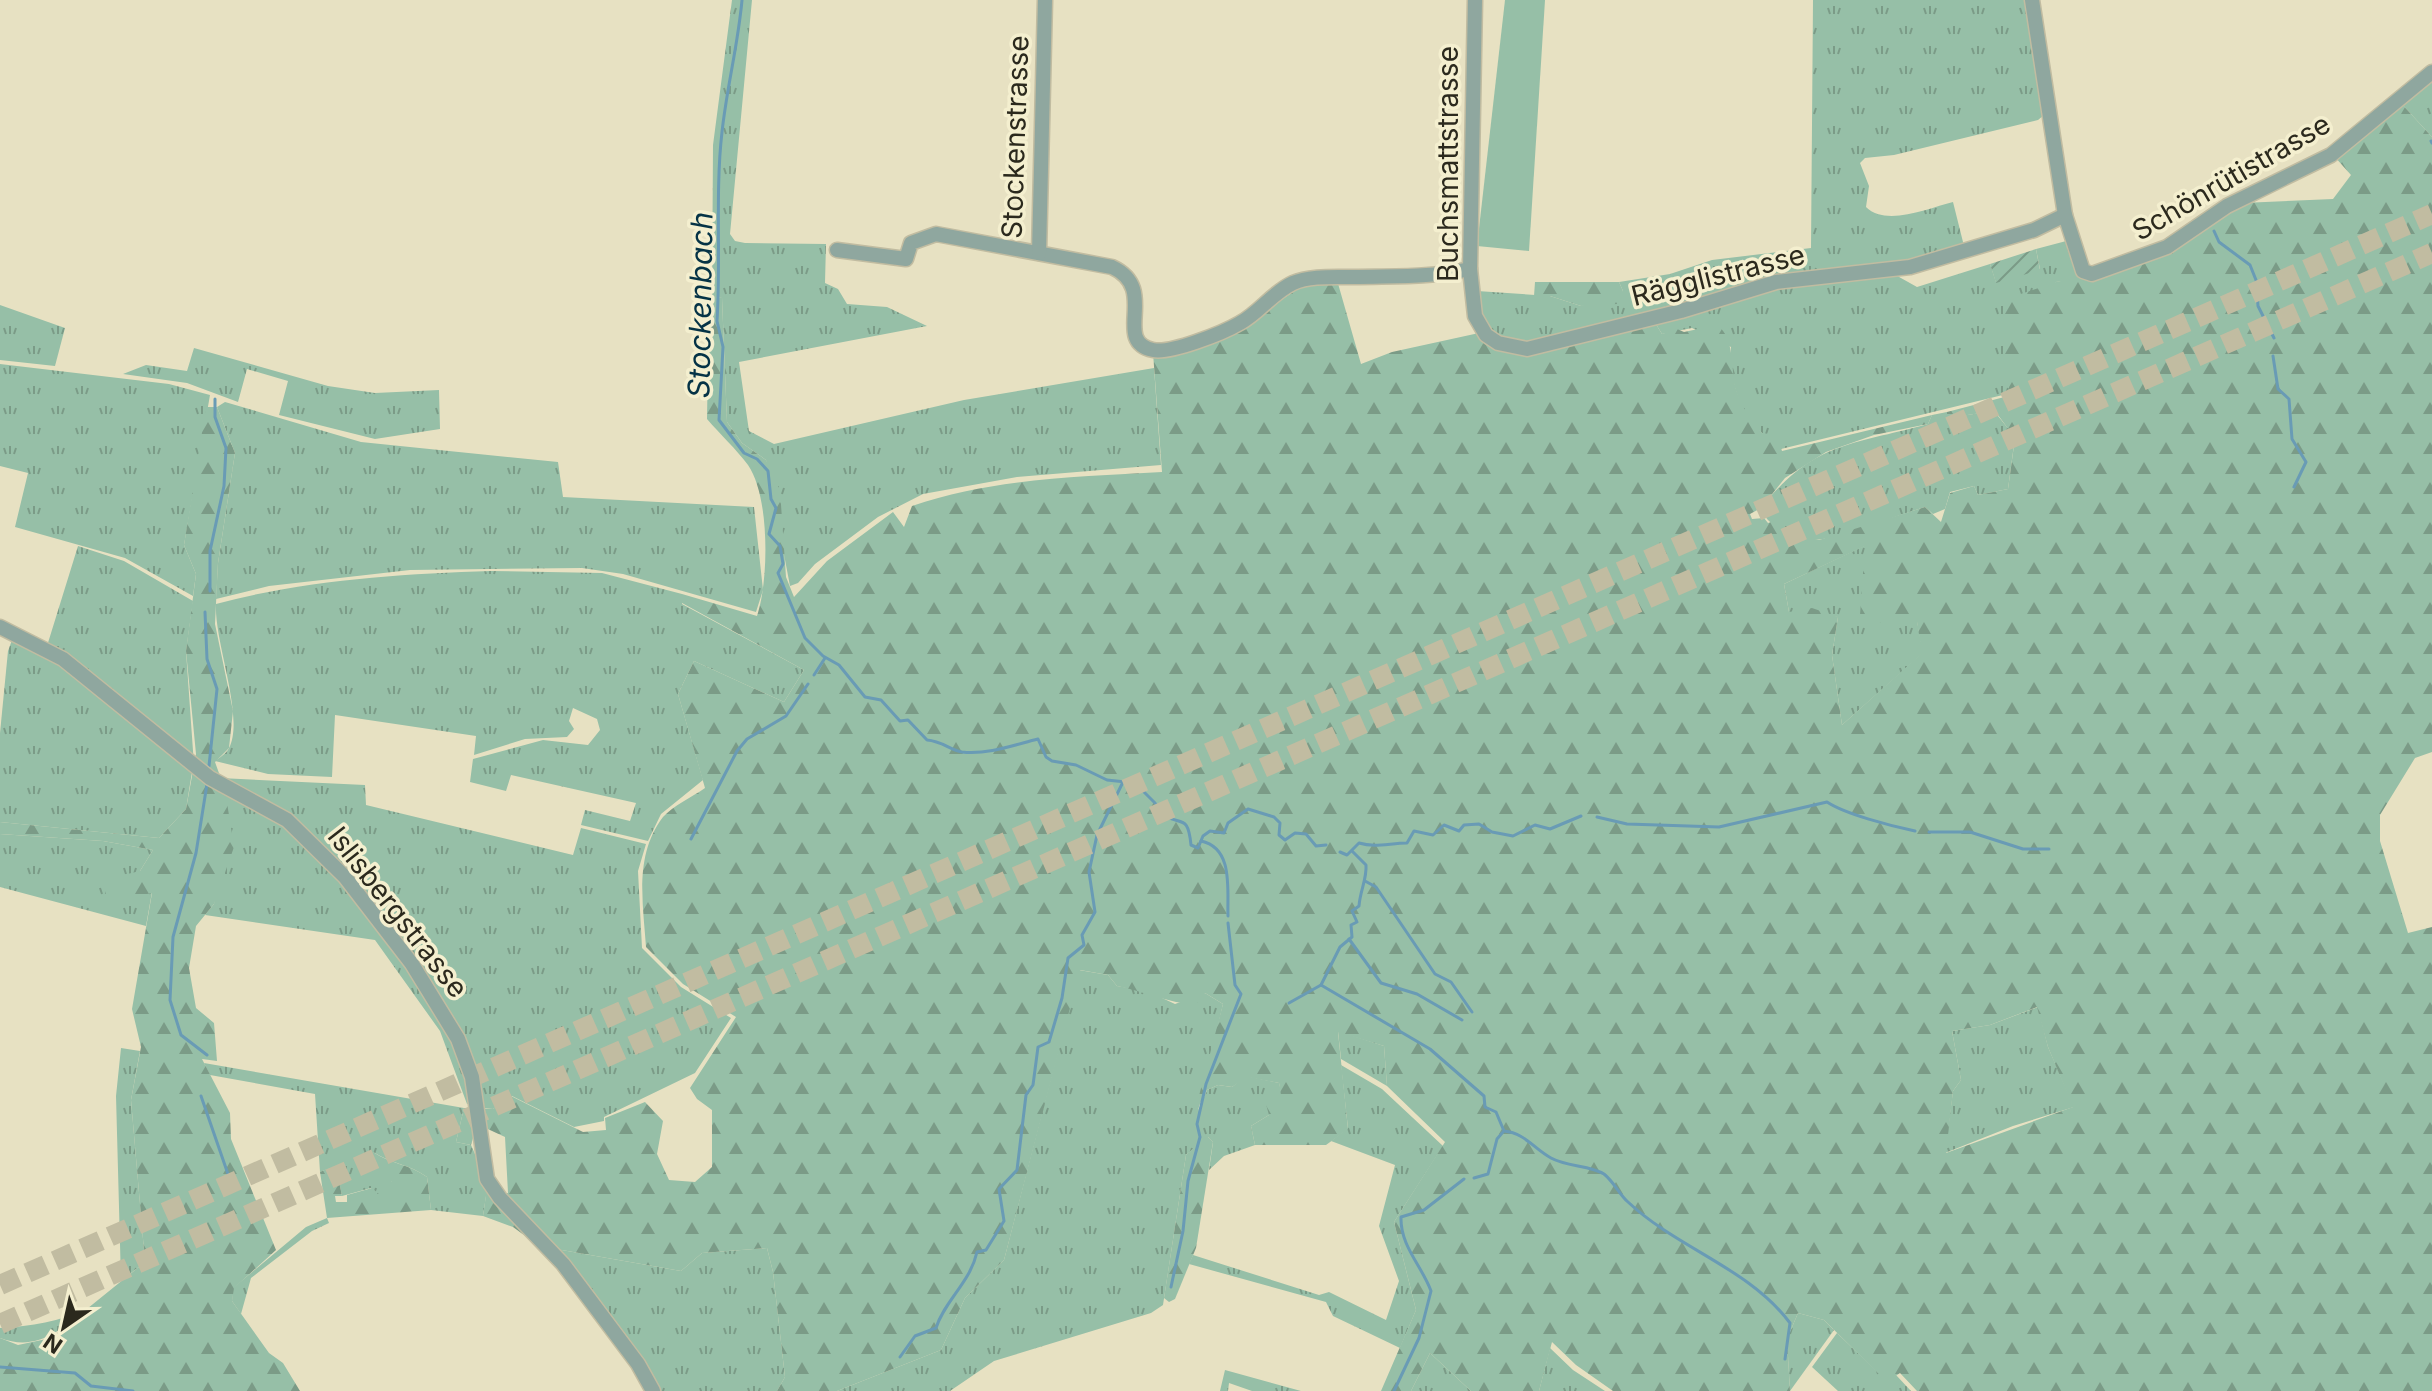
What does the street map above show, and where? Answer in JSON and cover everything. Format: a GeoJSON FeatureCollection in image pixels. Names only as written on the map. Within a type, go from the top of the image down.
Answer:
{"type":"FeatureCollection","features":[{"type":"Feature","properties":{"kind":"street","name":"Stockenstrasse"},"geometry":{"type":"LineString","coordinates":[[837,250],[906,259],[911,243],[936,234],[1039,253],[1045,0]]}},
{"type":"Feature","properties":{"kind":"street","name":"Buchsmattstrasse"},"geometry":{"type":"LineString","coordinates":[[1475,0],[1470,269],[1479,327]]}},
{"type":"Feature","properties":{"kind":"street"},"geometry":{"type":"LineString","coordinates":[[2032,0],[2065,215]]}},
{"type":"Feature","properties":{"kind":"street","name":"Schönrütistrasse"},"geometry":{"type":"LineString","coordinates":[[2065,215],[2083,271],[2092,274],[2108,270],[2167,247],[2227,206],[2331,155],[2432,72]]}},
{"type":"Feature","properties":{"kind":"street","name":"Rägglistrasse"},"geometry":{"type":"LineString","coordinates":[[1479,327],[1498,343],[1527,349],[1681,311],[1776,282],[1878,272],[1938,261],[2034,230],[2065,215]]}},
{"type":"Feature","properties":{"kind":"street"},"geometry":{"type":"LineString","coordinates":[[1039,253],[1112,267],[1126,274],[1134,284],[1134,335],[1142,346],[1153,350],[1170,350],[1239,324],[1294,282],[1329,277],[1435,275],[1470,269]]}},
{"type":"Feature","properties":{"kind":"street","name":"Islisbergstrasse"},"geometry":{"type":"LineString","coordinates":[[0,627],[81,671],[210,778],[287,820],[335,866],[412,964],[449,1020],[472,1077],[487,1179],[597,1307],[653,1391]]}},
{"type":"Feature","properties":{"kind":"green space"},"geometry":{"type":"Polygon","coordinates":[[[732,0],[752,0],[730,234],[735,241],[745,243],[826,244],[825,283],[838,289],[847,304],[887,307],[927,326],[739,362],[749,431],[774,444],[964,400],[1154,368],[1161,465],[1017,477],[923,494],[878,517],[815,564],[798,583],[790,586],[766,460],[742,443],[727,422],[722,298],[712,297],[713,145],[732,0]]]}},
{"type":"Feature","properties":{"kind":"green space"},"geometry":{"type":"Polygon","coordinates":[[[1505,0],[1545,0],[1529,251],[1477,246],[1505,0]]]}},
{"type":"Feature","properties":{"kind":"green space"},"geometry":{"type":"Polygon","coordinates":[[[1813,0],[2032,0],[2044,115],[2038,120],[1894,155],[1865,158],[1860,163],[1869,186],[1866,207],[1874,213],[1896,216],[1953,202],[1965,250],[1935,259],[1806,275],[1526,346],[1492,336],[1478,315],[1477,291],[1550,296],[1581,306],[1623,291],[1619,282],[1670,274],[1712,260],[1811,248],[1813,0]]]}},
{"type":"Feature","properties":{"kind":"green space"},"geometry":{"type":"Polygon","coordinates":[[[2432,72],[2432,137],[2400,102],[2432,72]]]}},
{"type":"Feature","properties":{"kind":"green space"},"geometry":{"type":"Polygon","coordinates":[[[2400,102],[2432,137],[2432,752],[2415,758],[2380,815],[2380,841],[2408,933],[2432,927],[2432,1391],[1917,1391],[1900,1373],[1887,1382],[1824,1320],[1798,1313],[1787,1339],[1790,1391],[1613,1391],[1576,1365],[1552,1342],[1539,1391],[1471,1391],[1430,1353],[1411,1391],[1381,1391],[1416,1310],[1394,1222],[1445,1142],[1387,1086],[1384,1046],[1338,1032],[1348,1129],[1326,1145],[1255,1145],[1251,1126],[1269,1115],[1264,1097],[1281,1095],[1279,1083],[1247,1077],[1232,1087],[1218,1085],[1207,1090],[1194,1115],[1223,1004],[1205,993],[1196,1004],[1166,1000],[1117,986],[1108,975],[1080,970],[1004,1260],[965,1298],[941,1350],[837,1391],[777,1391],[785,1377],[773,1272],[767,1248],[702,1253],[681,1271],[539,1246],[513,1227],[483,1216],[486,1195],[508,1193],[505,1137],[477,1124],[471,1145],[456,1142],[464,1108],[493,1109],[511,1096],[583,1132],[606,1130],[605,1118],[645,1102],[663,1121],[657,1154],[669,1180],[695,1182],[712,1167],[712,1110],[697,1099],[690,1088],[736,1017],[683,984],[646,947],[642,897],[644,863],[654,832],[663,817],[705,788],[678,694],[694,661],[784,702],[804,670],[682,603],[682,594],[757,616],[764,582],[764,517],[755,479],[748,465],[707,419],[709,296],[722,298],[727,422],[742,443],[766,460],[780,490],[786,577],[794,597],[827,561],[893,512],[904,527],[912,506],[973,490],[1036,480],[1162,472],[1153,353],[1244,325],[1305,284],[1337,280],[1361,364],[1392,352],[1479,333],[1499,347],[1654,321],[1662,334],[1677,329],[1684,332],[1717,325],[1730,348],[1735,386],[1742,405],[1762,433],[1777,435],[1782,451],[1932,415],[1928,424],[1874,435],[1826,452],[1785,478],[1761,508],[1750,514],[1752,519],[1764,518],[1768,523],[1782,518],[1782,531],[1819,540],[1925,507],[1941,522],[1950,493],[1974,486],[1978,495],[2008,489],[2015,438],[1995,411],[1947,418],[1947,412],[2012,395],[2005,380],[2003,300],[2056,282],[2140,264],[2242,203],[2333,199],[2351,175],[2334,156],[2400,102]],[[1865,546],[1784,584],[1789,612],[1812,608],[1838,617],[1832,655],[1842,725],[1922,653],[1917,622],[1896,628],[1860,615],[1865,546]],[[2037,1007],[1990,1025],[1952,1031],[1961,1080],[1953,1091],[1946,1153],[2073,1107],[2048,1047],[2037,1007]]]}},
{"type":"Feature","properties":{"kind":"green space"},"geometry":{"type":"Polygon","coordinates":[[[2070,240],[2081,279],[2056,282],[2019,334],[2007,364],[2011,393],[1781,449],[1754,425],[1741,405],[1734,382],[1731,347],[1692,328],[1662,334],[1654,321],[1754,290],[1892,273],[1917,287],[1990,264],[1996,282],[2040,269],[2036,249],[2070,240]]]}},
{"type":"Feature","properties":{"kind":"green space"},"geometry":{"type":"Polygon","coordinates":[[[2036,249],[2040,270],[1996,283],[1990,264],[2036,249]]]}},
{"type":"Feature","properties":{"kind":"green space"},"geometry":{"type":"Polygon","coordinates":[[[1535,282],[1619,282],[1623,291],[1617,304],[1581,306],[1550,296],[1534,296],[1535,282]]]}},
{"type":"Feature","properties":{"kind":"green space"},"geometry":{"type":"Polygon","coordinates":[[[0,305],[65,328],[55,366],[0,360],[0,305]]]}},
{"type":"Feature","properties":{"kind":"green space"},"geometry":{"type":"Polygon","coordinates":[[[194,348],[328,386],[375,393],[439,390],[440,429],[375,439],[279,415],[288,381],[247,369],[238,402],[187,383],[123,374],[146,365],[187,371],[194,348]]]}},
{"type":"Feature","properties":{"kind":"green space"},"geometry":{"type":"Polygon","coordinates":[[[0,364],[169,384],[210,395],[184,545],[196,574],[193,596],[125,558],[15,527],[28,473],[0,466],[0,364]]]}},
{"type":"Feature","properties":{"kind":"green space"},"geometry":{"type":"Polygon","coordinates":[[[225,402],[361,442],[558,462],[563,497],[754,507],[763,590],[756,612],[623,574],[582,568],[410,570],[269,586],[216,599],[218,563],[235,453],[217,407],[225,402]]]}},
{"type":"Feature","properties":{"kind":"green space"},"geometry":{"type":"Polygon","coordinates":[[[206,407],[217,407],[235,453],[218,563],[215,624],[233,711],[229,748],[215,762],[225,790],[234,847],[214,904],[196,926],[189,968],[196,1008],[214,1023],[217,1061],[202,1059],[230,1113],[231,1139],[276,1250],[234,1288],[232,1301],[269,1353],[283,1363],[300,1391],[0,1391],[0,1338],[18,1345],[51,1338],[145,1262],[131,1100],[141,1047],[132,1009],[152,893],[108,902],[102,880],[140,871],[153,850],[103,841],[0,834],[0,822],[159,838],[186,809],[196,754],[186,651],[196,574],[184,545],[206,407]]]}},
{"type":"Feature","properties":{"kind":"green space"},"geometry":{"type":"Polygon","coordinates":[[[1994,411],[2015,437],[2008,489],[1978,495],[1974,486],[1950,492],[1945,509],[1933,514],[1925,507],[1815,540],[1777,528],[1764,515],[1761,508],[1780,486],[1817,458],[1836,449],[1928,424],[1932,415],[1947,412],[1947,418],[1994,411]]]}},
{"type":"Feature","properties":{"kind":"green space"},"geometry":{"type":"Polygon","coordinates":[[[1866,545],[1917,621],[1923,653],[1842,725],[1832,655],[1838,617],[1789,612],[1784,584],[1866,545]]]}},
{"type":"Feature","properties":{"kind":"green space"},"geometry":{"type":"Polygon","coordinates":[[[78,546],[124,561],[193,601],[186,651],[194,765],[47,646],[78,546]]]}},
{"type":"Feature","properties":{"kind":"green space"},"geometry":{"type":"Polygon","coordinates":[[[491,571],[602,573],[682,594],[682,604],[804,670],[784,702],[694,661],[678,694],[703,780],[661,814],[648,841],[581,825],[585,810],[630,821],[636,803],[511,775],[506,791],[470,782],[473,759],[543,740],[588,745],[600,730],[597,719],[573,708],[569,721],[574,729],[567,737],[525,739],[474,755],[476,736],[335,715],[332,777],[268,774],[215,761],[229,748],[233,734],[231,699],[216,604],[284,589],[352,580],[491,571]]]}},
{"type":"Feature","properties":{"kind":"green space"},"geometry":{"type":"Polygon","coordinates":[[[12,640],[61,662],[192,772],[186,809],[159,838],[0,822],[0,733],[8,651],[12,640]]]}},
{"type":"Feature","properties":{"kind":"green space"},"geometry":{"type":"Polygon","coordinates":[[[220,778],[365,785],[366,805],[573,855],[581,828],[646,844],[638,871],[642,948],[681,987],[731,1018],[695,1073],[604,1117],[604,1121],[574,1127],[512,1096],[493,1109],[483,1108],[468,1056],[347,875],[220,778]]]}},
{"type":"Feature","properties":{"kind":"green space"},"geometry":{"type":"Polygon","coordinates":[[[225,790],[285,823],[323,858],[409,966],[461,1055],[472,1103],[467,1104],[440,1031],[375,940],[205,915],[214,904],[225,790]]]}},
{"type":"Feature","properties":{"kind":"green space"},"geometry":{"type":"Polygon","coordinates":[[[0,834],[103,841],[153,850],[140,871],[152,892],[146,926],[0,887],[0,834]]]}},
{"type":"Feature","properties":{"kind":"green space"},"geometry":{"type":"Polygon","coordinates":[[[1079,970],[1108,975],[1117,986],[1147,991],[1175,1004],[1205,993],[1223,1004],[1198,1111],[1207,1090],[1218,1085],[1232,1087],[1246,1076],[1279,1083],[1282,1095],[1269,1115],[1251,1126],[1255,1145],[1224,1156],[1209,1170],[1213,1142],[1208,1137],[1186,1155],[1163,1305],[1151,1313],[994,1361],[950,1391],[837,1391],[941,1350],[965,1298],[1004,1260],[1079,970]]]}},
{"type":"Feature","properties":{"kind":"green space"},"geometry":{"type":"Polygon","coordinates":[[[2038,1007],[2048,1047],[2074,1107],[2013,1126],[1945,1153],[1953,1091],[1961,1080],[1952,1031],[1990,1025],[2038,1007]]]}},
{"type":"Feature","properties":{"kind":"green space"},"geometry":{"type":"Polygon","coordinates":[[[1338,1031],[1384,1046],[1387,1086],[1341,1059],[1338,1031]]]}},
{"type":"Feature","properties":{"kind":"green space"},"geometry":{"type":"Polygon","coordinates":[[[121,1048],[140,1051],[131,1100],[145,1262],[121,1281],[116,1096],[121,1048]]]}},
{"type":"Feature","properties":{"kind":"green space"},"geometry":{"type":"Polygon","coordinates":[[[204,1063],[464,1108],[456,1142],[471,1145],[493,1195],[486,1196],[483,1216],[431,1210],[427,1177],[373,1152],[392,1182],[392,1196],[380,1196],[371,1188],[342,1196],[339,1181],[330,1168],[320,1172],[315,1094],[210,1075],[204,1063]]]}},
{"type":"Feature","properties":{"kind":"green space"},"geometry":{"type":"Polygon","coordinates":[[[1341,1065],[1382,1089],[1443,1146],[1394,1222],[1416,1310],[1400,1348],[1333,1316],[1326,1302],[1189,1264],[1193,1255],[1319,1295],[1329,1292],[1386,1320],[1399,1281],[1379,1226],[1395,1165],[1331,1141],[1348,1128],[1341,1065]]]}},
{"type":"Feature","properties":{"kind":"green space"},"geometry":{"type":"Polygon","coordinates":[[[1207,1136],[1213,1142],[1196,1248],[1175,1299],[1169,1302],[1164,1298],[1186,1155],[1207,1136]]]}},
{"type":"Feature","properties":{"kind":"green space"},"geometry":{"type":"Polygon","coordinates":[[[373,1152],[427,1177],[431,1210],[327,1218],[320,1172],[329,1168],[339,1181],[342,1196],[335,1196],[336,1202],[347,1202],[347,1195],[372,1188],[381,1196],[392,1195],[392,1182],[369,1168],[373,1152]]]}},
{"type":"Feature","properties":{"kind":"green space"},"geometry":{"type":"Polygon","coordinates":[[[327,1218],[329,1223],[312,1231],[251,1278],[241,1314],[232,1301],[233,1288],[306,1227],[327,1218]]]}},
{"type":"Feature","properties":{"kind":"green space"},"geometry":{"type":"Polygon","coordinates":[[[767,1248],[773,1272],[785,1377],[777,1391],[657,1391],[556,1249],[681,1271],[702,1253],[767,1248]]]}},
{"type":"Feature","properties":{"kind":"green space"},"geometry":{"type":"Polygon","coordinates":[[[88,1308],[58,1331],[37,1340],[13,1342],[0,1338],[0,1328],[67,1317],[88,1308]]]}},
{"type":"Feature","properties":{"kind":"green space"},"geometry":{"type":"Polygon","coordinates":[[[1798,1313],[1824,1320],[1834,1330],[1790,1391],[1787,1339],[1798,1313]]]}},
{"type":"Feature","properties":{"kind":"green space"},"geometry":{"type":"Polygon","coordinates":[[[1837,1333],[1887,1381],[1896,1375],[1911,1391],[1838,1391],[1812,1367],[1837,1333]]]}},
{"type":"Feature","properties":{"kind":"green space"},"geometry":{"type":"Polygon","coordinates":[[[1550,1348],[1573,1370],[1605,1391],[1539,1391],[1550,1348]]]}},
{"type":"Feature","properties":{"kind":"green space"},"geometry":{"type":"Polygon","coordinates":[[[1430,1353],[1471,1391],[1411,1391],[1430,1353]]]}},
{"type":"Feature","properties":{"kind":"green space"},"geometry":{"type":"Polygon","coordinates":[[[1225,1370],[1301,1391],[1252,1391],[1229,1383],[1228,1391],[1220,1391],[1225,1370]]]}},
{"type":"Feature","properties":{"kind":"waterway","name":"Stockenbach"},"geometry":{"type":"LineString","coordinates":[[742,0],[720,155],[717,321],[723,347],[719,420],[744,453],[757,459],[768,471],[771,499],[776,508],[769,534],[780,546],[783,564],[778,573],[805,638],[823,656],[839,665],[865,697],[881,700],[900,721],[908,720],[927,740],[971,753],[1038,739],[1046,757],[1052,761],[1076,765],[1107,780],[1135,783],[1162,815],[1186,825],[1191,845],[1198,848],[1203,836],[1210,831],[1224,833],[1228,823],[1248,809],[1274,817],[1280,823],[1279,835],[1285,840],[1295,833],[1306,834],[1316,846],[1326,845]]}},
{"type":"Feature","properties":{"kind":"waterway"},"geometry":{"type":"LineString","coordinates":[[2214,231],[2219,242],[2250,265],[2256,280],[2258,306],[2274,338]]}},
{"type":"Feature","properties":{"kind":"waterway"},"geometry":{"type":"LineString","coordinates":[[2273,356],[2278,389],[2289,399],[2292,439],[2306,462],[2294,487]]}},
{"type":"Feature","properties":{"kind":"waterway"},"geometry":{"type":"LineString","coordinates":[[210,591],[210,551],[224,486],[226,448],[215,417],[215,399]]}},
{"type":"Feature","properties":{"kind":"waterway"},"geometry":{"type":"LineString","coordinates":[[205,612],[207,659],[217,689],[209,766]]}},
{"type":"Feature","properties":{"kind":"waterway"},"geometry":{"type":"LineString","coordinates":[[814,675],[825,658]]}},
{"type":"Feature","properties":{"kind":"waterway"},"geometry":{"type":"LineString","coordinates":[[691,839],[737,751],[747,739],[786,716],[808,684]]}},
{"type":"Feature","properties":{"kind":"waterway"},"geometry":{"type":"LineString","coordinates":[[207,784],[196,853],[173,937],[170,1000],[181,1035],[207,1055]]}},
{"type":"Feature","properties":{"kind":"waterway"},"geometry":{"type":"LineString","coordinates":[[900,1357],[915,1336],[936,1328],[969,1273],[977,1252],[986,1250],[1004,1221],[999,1189],[1017,1170],[1026,1095],[1033,1085],[1038,1047],[1049,1042],[1062,998],[1068,958],[1084,945],[1082,935],[1095,912],[1089,872],[1097,835],[1122,784]]}},
{"type":"Feature","properties":{"kind":"waterway"},"geometry":{"type":"LineString","coordinates":[[1597,817],[1627,824],[1719,827],[1827,802],[1856,815],[1915,831]]}},
{"type":"Feature","properties":{"kind":"waterway"},"geometry":{"type":"LineString","coordinates":[[1340,852],[1347,855],[1359,843],[1407,843],[1414,831],[1433,835],[1444,825],[1459,831],[1464,825],[1479,824],[1492,832],[1513,836],[1535,825],[1550,829],[1581,816]]}},
{"type":"Feature","properties":{"kind":"waterway"},"geometry":{"type":"LineString","coordinates":[[1929,832],[1970,832],[2023,849],[2049,849]]}},
{"type":"Feature","properties":{"kind":"waterway"},"geometry":{"type":"LineString","coordinates":[[1201,841],[1212,845],[1224,861],[1228,916]]}},
{"type":"Feature","properties":{"kind":"waterway"},"geometry":{"type":"LineString","coordinates":[[1289,1003],[1321,985],[1340,947],[1352,937],[1351,925],[1357,922],[1352,911],[1359,906],[1366,870],[1366,865],[1352,851]]}},
{"type":"Feature","properties":{"kind":"waterway"},"geometry":{"type":"LineString","coordinates":[[1365,881],[1376,887],[1435,974],[1451,982],[1472,1012]]}},
{"type":"Feature","properties":{"kind":"waterway"},"geometry":{"type":"LineString","coordinates":[[1171,1287],[1183,1231],[1188,1181],[1200,1137],[1197,1124],[1206,1084],[1241,994],[1235,985],[1228,923]]}},
{"type":"Feature","properties":{"kind":"waterway"},"geometry":{"type":"LineString","coordinates":[[1349,939],[1381,983],[1417,994],[1462,1020]]}},
{"type":"Feature","properties":{"kind":"waterway"},"geometry":{"type":"LineString","coordinates":[[1321,985],[1430,1049],[1484,1096],[1485,1107],[1496,1112],[1504,1131],[1524,1138],[1557,1161],[1604,1174],[1625,1199],[1648,1218],[1754,1288],[1790,1323],[1785,1359]]}},
{"type":"Feature","properties":{"kind":"waterway"},"geometry":{"type":"LineString","coordinates":[[201,1096],[229,1177]]}},
{"type":"Feature","properties":{"kind":"waterway"},"geometry":{"type":"LineString","coordinates":[[1474,1178],[1488,1174],[1497,1139],[1503,1132]]}},
{"type":"Feature","properties":{"kind":"waterway"},"geometry":{"type":"LineString","coordinates":[[1394,1391],[1419,1338],[1431,1291],[1408,1247],[1401,1217],[1424,1210],[1464,1179]]}},
{"type":"Feature","properties":{"kind":"waterway"},"geometry":{"type":"LineString","coordinates":[[0,1367],[75,1373],[91,1386],[133,1391]]}},
{"type":"Feature","properties":{"kind":"tunnel"},"geometry":{"type":"LineString","coordinates":[[0,1285],[2432,214]]}},
{"type":"Feature","properties":{"kind":"tunnel"},"geometry":{"type":"LineString","coordinates":[[0,1324],[2432,253]]}}]}
